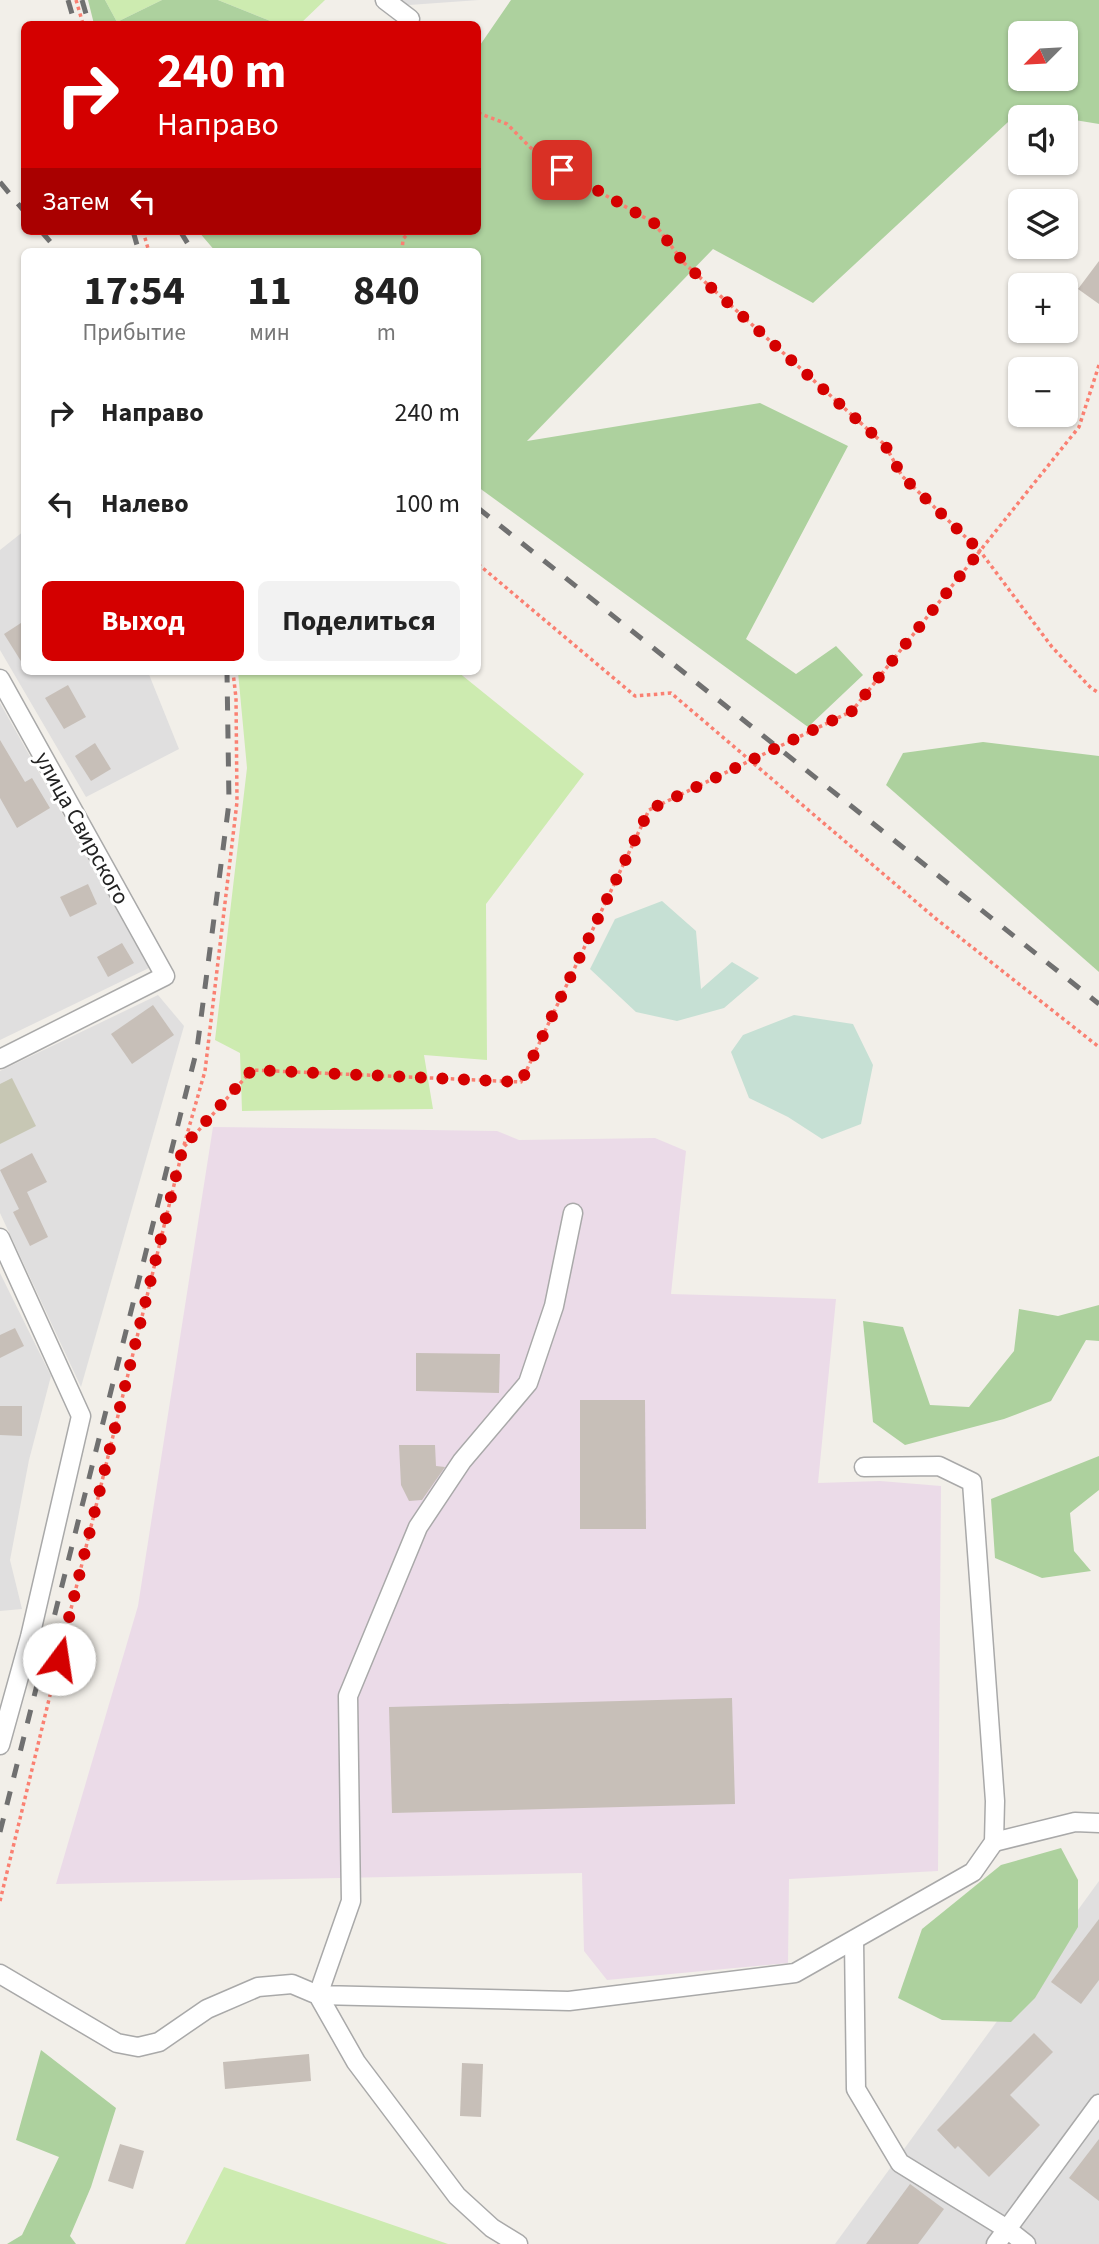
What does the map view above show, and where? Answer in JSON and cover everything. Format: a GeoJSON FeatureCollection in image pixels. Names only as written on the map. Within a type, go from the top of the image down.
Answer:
{"type":"FeatureCollection","features":[{"type":"Feature","properties":{"kind":"street"},"geometry":{"type":"LineString","coordinates":[[385,0],[410,19]]}},
{"type":"Feature","properties":{"kind":"street","name":"улица Свирского"},"geometry":{"type":"LineString","coordinates":[[0,679],[165,976],[0,1059]]}},
{"type":"Feature","properties":{"kind":"street"},"geometry":{"type":"LineString","coordinates":[[518,2244],[492,2228],[457,2196],[356,2062],[318,1995],[351,1901],[348,1696],[418,1527],[461,1461],[528,1383],[554,1307],[573,1213]]}},
{"type":"Feature","properties":{"kind":"street"},"geometry":{"type":"LineString","coordinates":[[0,1238],[81,1416],[30,1637],[0,1745]]}},
{"type":"Feature","properties":{"kind":"street"},"geometry":{"type":"LineString","coordinates":[[0,1975],[117,2043],[138,2047],[159,2042],[207,2009],[258,1987],[292,1983],[318,1995],[569,2001],[795,1973],[973,1872],[994,1842],[995,1801],[972,1482],[939,1466],[863,1467]]}},
{"type":"Feature","properties":{"kind":"street"},"geometry":{"type":"LineString","coordinates":[[994,1842],[1075,1822],[1099,1823]]}},
{"type":"Feature","properties":{"kind":"street"},"geometry":{"type":"LineString","coordinates":[[853,1940],[856,2089],[900,2163],[1002,2237],[1026,2244]]}},
{"type":"Feature","properties":{"kind":"street"},"geometry":{"type":"LineString","coordinates":[[1002,2237],[1099,2104]]}},
{"type":"Feature","properties":{"kind":"path"},"geometry":{"type":"LineString","coordinates":[[76,0],[82,21]]}},
{"type":"Feature","properties":{"kind":"path"},"geometry":{"type":"LineString","coordinates":[[481,114],[507,124],[542,159],[654,223],[684,263],[885,445],[902,476],[980,551],[1052,647],[1099,693]]}},
{"type":"Feature","properties":{"kind":"path"},"geometry":{"type":"LineString","coordinates":[[183,1147],[252,1070],[521,1082],[649,810],[852,711],[1079,427],[1099,365]]}},
{"type":"Feature","properties":{"kind":"path"},"geometry":{"type":"LineString","coordinates":[[481,567],[635,696],[671,693],[934,918],[1099,1047]]}},
{"type":"Feature","properties":{"kind":"path"},"geometry":{"type":"LineString","coordinates":[[0,1901],[183,1147],[205,1070],[237,803],[233,675]]}},
{"type":"Feature","properties":{"kind":"shaded area"},"geometry":{"type":"Polygon","coordinates":[[[387,0],[479,0],[395,6],[387,0]]]}},
{"type":"Feature","properties":{"kind":"shaded area"},"geometry":{"type":"Polygon","coordinates":[[[21,533],[21,675],[149,675],[179,749],[86,797],[0,650],[0,550],[21,533]]]}},
{"type":"Feature","properties":{"kind":"shaded area"},"geometry":{"type":"Polygon","coordinates":[[[0,703],[149,968],[0,1040],[0,703]]]}},
{"type":"Feature","properties":{"kind":"shaded area"},"geometry":{"type":"Polygon","coordinates":[[[662,901],[696,931],[701,989],[732,962],[759,978],[724,1008],[677,1021],[636,1012],[590,969],[615,919],[662,901]]]}},
{"type":"Feature","properties":{"kind":"shaded area"},"geometry":{"type":"Polygon","coordinates":[[[158,995],[184,1026],[81,1387],[0,1213],[0,1071],[158,995]]]}},
{"type":"Feature","properties":{"kind":"shaded area"},"geometry":{"type":"Polygon","coordinates":[[[794,1015],[853,1024],[873,1065],[861,1124],[822,1139],[788,1117],[749,1098],[731,1052],[743,1035],[794,1015]]]}},
{"type":"Feature","properties":{"kind":"shaded area"},"geometry":{"type":"Polygon","coordinates":[[[12,1078],[36,1126],[0,1144],[0,1084],[12,1078]]]}},
{"type":"Feature","properties":{"kind":"shaded area"},"geometry":{"type":"Polygon","coordinates":[[[213,1127],[497,1131],[519,1140],[655,1138],[686,1151],[671,1294],[836,1299],[818,1483],[880,1481],[941,1486],[938,1871],[789,1879],[788,1963],[607,1980],[584,1951],[582,1873],[56,1884],[138,1606],[213,1127]]]}},
{"type":"Feature","properties":{"kind":"shaded area"},"geometry":{"type":"Polygon","coordinates":[[[0,1273],[51,1376],[29,1460],[10,1560],[22,1609],[0,1611],[0,1273]]]}},
{"type":"Feature","properties":{"kind":"shaded area"},"geometry":{"type":"Polygon","coordinates":[[[1099,1881],[1099,2244],[835,2244],[1099,1881]]]}},
{"type":"Feature","properties":{"kind":"green space"},"geometry":{"type":"Polygon","coordinates":[[[88,0],[105,0],[116,21],[93,21],[88,0]]]}},
{"type":"Feature","properties":{"kind":"green space"},"geometry":{"type":"Polygon","coordinates":[[[105,0],[162,0],[119,21],[116,21],[105,0]]]}},
{"type":"Feature","properties":{"kind":"green space"},"geometry":{"type":"Polygon","coordinates":[[[162,0],[218,0],[270,21],[119,21],[162,0]]]}},
{"type":"Feature","properties":{"kind":"green space"},"geometry":{"type":"Polygon","coordinates":[[[218,0],[325,0],[303,21],[270,21],[218,0]]]}},
{"type":"Feature","properties":{"kind":"green space"},"geometry":{"type":"Polygon","coordinates":[[[511,0],[1099,0],[1099,124],[1078,121],[1078,105],[1008,105],[1008,122],[813,303],[713,249],[527,441],[760,403],[848,446],[746,639],[796,674],[836,646],[863,675],[808,727],[481,489],[481,248],[213,248],[201,235],[481,235],[481,44],[511,0]]]}},
{"type":"Feature","properties":{"kind":"green space"},"geometry":{"type":"Polygon","coordinates":[[[238,675],[462,675],[584,774],[486,904],[487,1060],[424,1055],[433,1109],[242,1111],[240,1053],[215,1040],[247,768],[238,675]]]}},
{"type":"Feature","properties":{"kind":"green space"},"geometry":{"type":"Polygon","coordinates":[[[983,742],[1099,756],[1099,972],[886,785],[903,753],[983,742]]]}},
{"type":"Feature","properties":{"kind":"green space"},"geometry":{"type":"Polygon","coordinates":[[[1099,1305],[1099,1341],[1086,1340],[1051,1401],[1004,1419],[905,1445],[873,1422],[863,1321],[903,1327],[930,1405],[969,1407],[1014,1351],[1019,1309],[1058,1316],[1099,1305]]]}},
{"type":"Feature","properties":{"kind":"green space"},"geometry":{"type":"Polygon","coordinates":[[[1099,1456],[1099,1490],[1070,1513],[1074,1551],[1091,1571],[1042,1578],[995,1558],[991,1499],[1099,1456]]]}},
{"type":"Feature","properties":{"kind":"green space"},"geometry":{"type":"Polygon","coordinates":[[[1061,1848],[1078,1880],[1078,1927],[1035,1998],[1011,2022],[942,2020],[898,1998],[922,1929],[1001,1865],[1061,1848]]]}},
{"type":"Feature","properties":{"kind":"green space"},"geometry":{"type":"Polygon","coordinates":[[[41,2050],[116,2108],[91,2187],[70,2236],[76,2244],[7,2244],[22,2235],[59,2157],[16,2140],[41,2050]]]}},
{"type":"Feature","properties":{"kind":"green space"},"geometry":{"type":"Polygon","coordinates":[[[224,2167],[448,2244],[185,2244],[224,2167]]]}},
{"type":"Feature","properties":{"kind":"building"},"geometry":{"type":"Polygon","coordinates":[[[1099,261],[1099,304],[1078,289],[1099,261]]]}},
{"type":"Feature","properties":{"kind":"building"},"geometry":{"type":"Polygon","coordinates":[[[21,623],[21,661],[4,634],[21,623]]]}},
{"type":"Feature","properties":{"kind":"building"},"geometry":{"type":"Polygon","coordinates":[[[68,685],[86,717],[64,729],[45,698],[68,685]]]}},
{"type":"Feature","properties":{"kind":"building"},"geometry":{"type":"Polygon","coordinates":[[[0,740],[25,782],[32,778],[50,808],[17,828],[0,798],[0,740]]]}},
{"type":"Feature","properties":{"kind":"building"},"geometry":{"type":"Polygon","coordinates":[[[95,743],[111,769],[91,781],[75,756],[95,743]]]}},
{"type":"Feature","properties":{"kind":"building"},"geometry":{"type":"Polygon","coordinates":[[[88,884],[97,904],[70,917],[60,897],[88,884]]]}},
{"type":"Feature","properties":{"kind":"building"},"geometry":{"type":"Polygon","coordinates":[[[122,943],[134,963],[108,977],[97,957],[122,943]]]}},
{"type":"Feature","properties":{"kind":"building"},"geometry":{"type":"Polygon","coordinates":[[[153,1005],[174,1035],[132,1064],[111,1034],[153,1005]]]}},
{"type":"Feature","properties":{"kind":"building"},"geometry":{"type":"Polygon","coordinates":[[[32,1153],[47,1182],[27,1192],[48,1237],[30,1246],[13,1212],[19,1209],[0,1170],[32,1153]]]}},
{"type":"Feature","properties":{"kind":"building"},"geometry":{"type":"Polygon","coordinates":[[[15,1328],[24,1346],[0,1358],[0,1335],[15,1328]]]}},
{"type":"Feature","properties":{"kind":"building"},"geometry":{"type":"Polygon","coordinates":[[[416,1353],[500,1354],[499,1393],[416,1391],[416,1353]]]}},
{"type":"Feature","properties":{"kind":"building"},"geometry":{"type":"Polygon","coordinates":[[[580,1400],[645,1400],[646,1529],[580,1529],[580,1400]]]}},
{"type":"Feature","properties":{"kind":"building"},"geometry":{"type":"Polygon","coordinates":[[[0,1406],[22,1406],[22,1436],[0,1435],[0,1406]]]}},
{"type":"Feature","properties":{"kind":"building"},"geometry":{"type":"Polygon","coordinates":[[[399,1445],[435,1445],[436,1466],[445,1467],[422,1500],[409,1501],[401,1485],[399,1445]]]}},
{"type":"Feature","properties":{"kind":"building"},"geometry":{"type":"Polygon","coordinates":[[[732,1698],[735,1804],[392,1813],[389,1707],[732,1698]]]}},
{"type":"Feature","properties":{"kind":"building"},"geometry":{"type":"Polygon","coordinates":[[[1099,1919],[1099,1980],[1081,2004],[1051,1982],[1099,1919]]]}},
{"type":"Feature","properties":{"kind":"building"},"geometry":{"type":"Polygon","coordinates":[[[1034,2033],[1053,2052],[1010,2095],[1040,2125],[989,2177],[958,2146],[955,2149],[937,2130],[1034,2033]]]}},
{"type":"Feature","properties":{"kind":"building"},"geometry":{"type":"Polygon","coordinates":[[[309,2054],[311,2081],[225,2089],[223,2062],[309,2054]]]}},
{"type":"Feature","properties":{"kind":"building"},"geometry":{"type":"Polygon","coordinates":[[[462,2063],[483,2064],[481,2117],[460,2116],[462,2063]]]}},
{"type":"Feature","properties":{"kind":"building"},"geometry":{"type":"Polygon","coordinates":[[[1099,2139],[1099,2201],[1069,2178],[1099,2139]]]}},
{"type":"Feature","properties":{"kind":"building"},"geometry":{"type":"Polygon","coordinates":[[[120,2144],[144,2151],[133,2189],[108,2181],[120,2144]]]}},
{"type":"Feature","properties":{"kind":"building"},"geometry":{"type":"Polygon","coordinates":[[[910,2184],[944,2209],[918,2244],[866,2244],[910,2184]]]}},
{"type":"Feature","properties":{"kind":"railway"},"geometry":{"type":"LineString","coordinates":[[68,0],[74,21]]}},
{"type":"Feature","properties":{"kind":"railway"},"geometry":{"type":"LineString","coordinates":[[82,0],[88,21]]}},
{"type":"Feature","properties":{"kind":"railway"},"geometry":{"type":"LineString","coordinates":[[0,182],[21,207]]}},
{"type":"Feature","properties":{"kind":"railway"},"geometry":{"type":"LineString","coordinates":[[44,235],[56,248]]}},
{"type":"Feature","properties":{"kind":"railway"},"geometry":{"type":"LineString","coordinates":[[134,235],[138,248]]}},
{"type":"Feature","properties":{"kind":"railway"},"geometry":{"type":"LineString","coordinates":[[182,235],[191,248]]}},
{"type":"Feature","properties":{"kind":"railway"},"geometry":{"type":"LineString","coordinates":[[481,510],[1099,1004]]}},
{"type":"Feature","properties":{"kind":"railway"},"geometry":{"type":"LineString","coordinates":[[0,1832],[197,1049],[229,803],[227,675]]}},
{"type":"Feature","properties":{"kind":"route"},"geometry":{"type":"LineString","coordinates":[[59,1659],[183,1147],[252,1070],[521,1082],[649,810],[852,711],[980,551],[902,476],[885,445],[684,263],[654,223],[562,170]]}}]}
